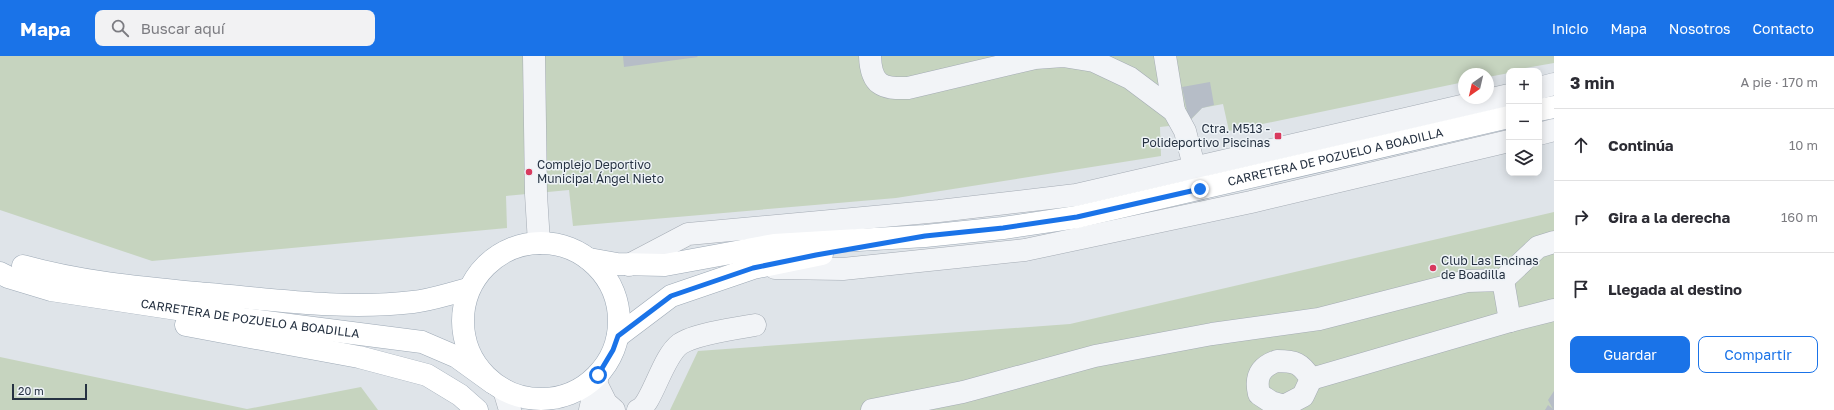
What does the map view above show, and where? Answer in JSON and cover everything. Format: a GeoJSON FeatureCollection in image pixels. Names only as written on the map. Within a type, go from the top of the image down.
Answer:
{"type":"FeatureCollection","features":[{"type":"Feature","properties":{"kind":"main road"},"geometry":{"type":"LineString","coordinates":[[1542,109],[1554,107]]}},
{"type":"Feature","properties":{"kind":"main road","name":"CARRETERA DE POZUELO A BOADILLA"},"geometry":{"type":"LineString","coordinates":[[589,259],[629,265],[665,265],[774,245],[925,236],[1003,228],[1077,217],[1506,119]]}},
{"type":"Feature","properties":{"kind":"main road","name":"CARRETERA DE POZUELO A BOADILLA"},"geometry":{"type":"LineString","coordinates":[[618,336],[671,296],[753,268],[816,255],[925,236]]}},
{"type":"Feature","properties":{"kind":"main road"},"geometry":{"type":"LineString","coordinates":[[540,243],[566,247],[589,259],[604,275],[614,294],[619,315],[618,336],[613,350],[597,379],[582,388],[563,396],[543,399],[523,397],[498,386],[478,368],[468,350],[463,330],[464,309],[469,289],[481,270],[498,255],[518,246],[540,243]]}},
{"type":"Feature","properties":{"kind":"main road","name":"CARRETERA DE POZUELO A BOADILLA"},"geometry":{"type":"LineString","coordinates":[[0,260],[49,274],[112,285],[279,300],[356,305],[414,302],[469,289]]}},
{"type":"Feature","properties":{"kind":"main road","name":"CARRETERA DE POZUELO A BOADILLA"},"geometry":{"type":"LineString","coordinates":[[0,273],[8,277],[51,290],[243,319],[422,342],[457,357],[498,386]]}},
{"type":"Feature","properties":{"kind":"main road"},"geometry":{"type":"LineString","coordinates":[[51,290],[184,325],[359,357],[427,375],[460,395],[477,410]]}},
{"type":"Feature","properties":{"kind":"lane"},"geometry":{"type":"LineString","coordinates":[[534,56],[536,194],[540,243]]}},
{"type":"Feature","properties":{"kind":"lane"},"geometry":{"type":"LineString","coordinates":[[870,56],[872,75],[881,85],[890,89],[908,88],[1036,58],[1063,56],[1094,61],[1130,78],[1174,111]]}},
{"type":"Feature","properties":{"kind":"lane"},"geometry":{"type":"LineString","coordinates":[[1165,56],[1174,111],[1185,131],[1200,189]]}},
{"type":"Feature","properties":{"kind":"lane"},"geometry":{"type":"LineString","coordinates":[[1542,87],[1554,84]]}},
{"type":"Feature","properties":{"kind":"lane"},"geometry":{"type":"LineString","coordinates":[[629,265],[688,234],[939,211],[1076,195],[1506,96]]}},
{"type":"Feature","properties":{"kind":"lane"},"geometry":{"type":"LineString","coordinates":[[1542,133],[1554,130]]}},
{"type":"Feature","properties":{"kind":"lane"},"geometry":{"type":"LineString","coordinates":[[753,268],[842,269],[1025,250],[1251,202],[1506,142]]}},
{"type":"Feature","properties":{"kind":"lane"},"geometry":{"type":"LineString","coordinates":[[872,410],[963,392],[1095,356],[1212,334],[1319,319],[1467,281],[1503,280],[1538,247],[1554,242]]}},
{"type":"Feature","properties":{"kind":"lane"},"geometry":{"type":"LineString","coordinates":[[1503,280],[1510,321]]}},
{"type":"Feature","properties":{"kind":"lane"},"geometry":{"type":"LineString","coordinates":[[1311,379],[1510,321],[1554,310]]}},
{"type":"Feature","properties":{"kind":"lane"},"geometry":{"type":"LineString","coordinates":[[638,410],[642,409],[669,356],[681,343],[695,338],[755,324]]}},
{"type":"Feature","properties":{"kind":"lane"},"geometry":{"type":"LineString","coordinates":[[590,410],[597,379]]}},
{"type":"Feature","properties":{"kind":"lane"},"geometry":{"type":"LineString","coordinates":[[597,379],[606,403],[614,410]]}},
{"type":"Feature","properties":{"kind":"lane"},"geometry":{"type":"LineString","coordinates":[[498,386],[510,410]]}},
{"type":"Feature","properties":{"kind":"green space","name":"Complejo Deportivo Municipal Ángel Nieto"},"geometry":{"type":"Polygon","coordinates":[[[0,56],[1554,56],[1554,63],[1526,68],[1506,68],[1506,74],[1494,76],[1494,68],[1458,68],[1458,83],[1229,131],[1223,104],[1202,108],[1187,124],[1160,127],[1161,156],[896,198],[573,226],[569,190],[506,196],[507,228],[152,261],[0,210],[0,56]]]}},
{"type":"Feature","properties":{"kind":"green space","name":"Club Las Encinas de Boadilla"},"geometry":{"type":"Polygon","coordinates":[[[1554,212],[1554,410],[670,410],[698,351],[1070,324],[1554,212]]]}},
{"type":"Feature","properties":{"kind":"green space"},"geometry":{"type":"Polygon","coordinates":[[[0,357],[247,409],[361,387],[378,410],[0,410],[0,357]]]}},
{"type":"Feature","properties":{"kind":"building"},"geometry":{"type":"Polygon","coordinates":[[[623,56],[697,56],[698,57],[624,67],[623,56]]]}},
{"type":"Feature","properties":{"kind":"building"},"geometry":{"type":"Polygon","coordinates":[[[1210,82],[1214,105],[1202,108],[1189,121],[1182,87],[1210,82]]]}},
{"type":"Feature","properties":{"kind":"building"},"geometry":{"type":"Polygon","coordinates":[[[1554,391],[1554,410],[1545,410],[1548,405],[1553,409],[1548,400],[1554,391]]]}},
{"type":"Feature","properties":{"kind":"place","name":"Ctra. M513 - Polideportivo Piscinas"},"geometry":{"type":"Point","coordinates":[1278,136]}},
{"type":"Feature","properties":{"kind":"place","name":"Complejo Deportivo Municipal Ángel Nieto"},"geometry":{"type":"Point","coordinates":[529,172]}},
{"type":"Feature","properties":{"kind":"place","name":"Club Las Encinas de Boadilla"},"geometry":{"type":"Point","coordinates":[1433,268]}},
{"type":"Feature","properties":{"kind":"route"},"geometry":{"type":"LineString","coordinates":[[598,375],[606,364],[618,336],[671,296],[753,268],[816,255],[925,236],[1003,228],[1077,217],[1200,189]]}}]}
